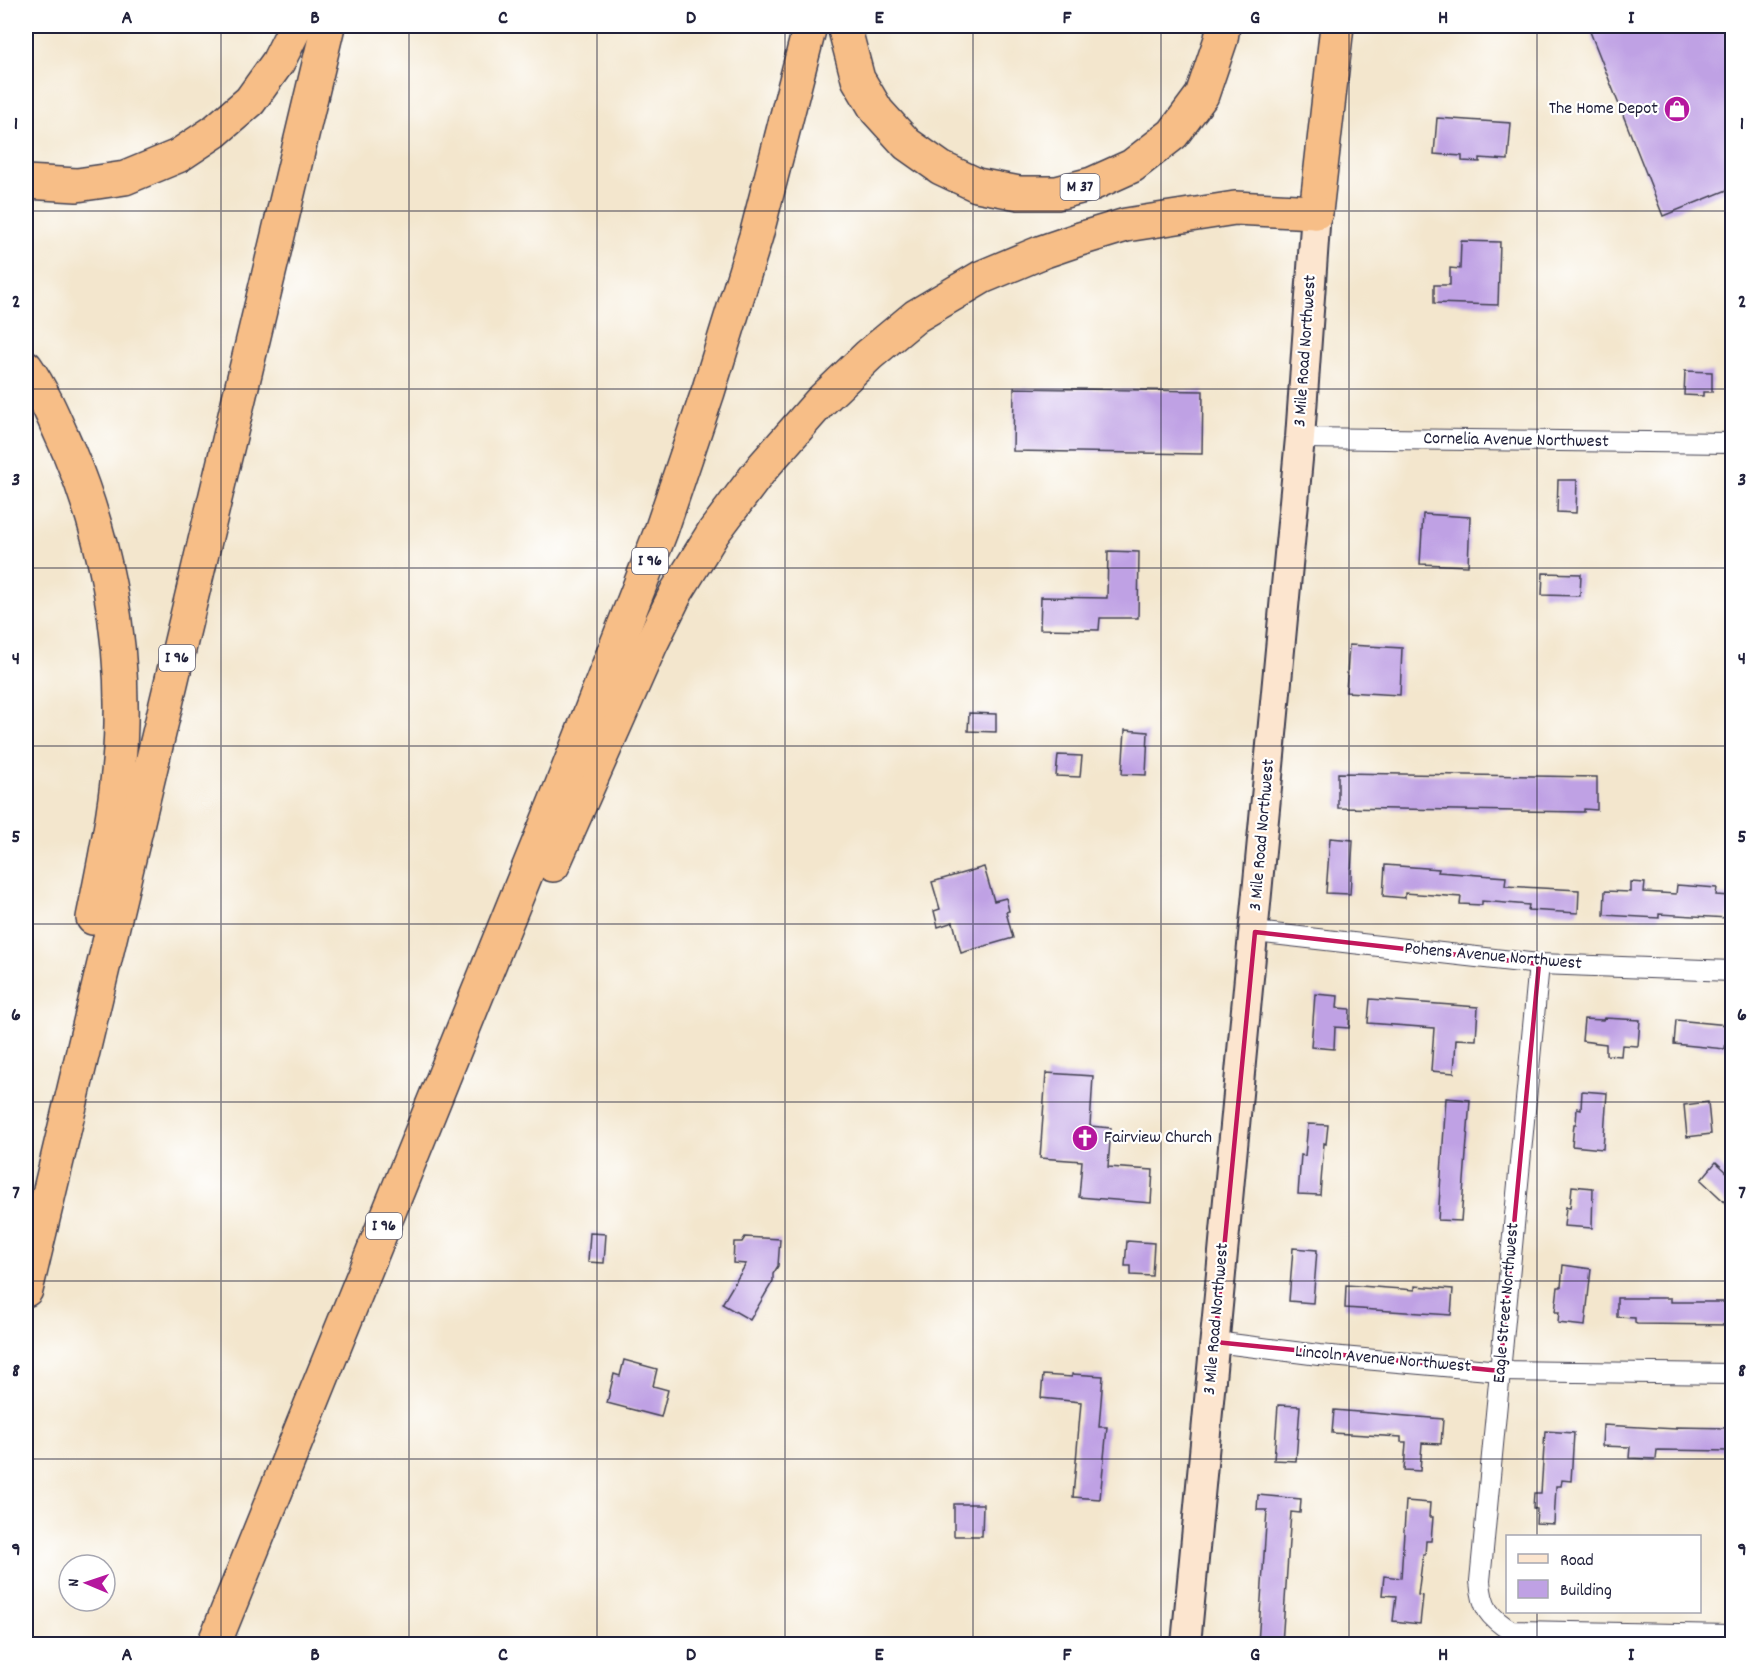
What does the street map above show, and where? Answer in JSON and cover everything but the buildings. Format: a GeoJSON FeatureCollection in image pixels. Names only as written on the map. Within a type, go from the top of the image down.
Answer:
{"type":"FeatureCollection","features":[{"type":"Feature","properties":{"kind":"highway"},"geometry":{"type":"LineString","coordinates":[[26,182],[77,185],[125,178],[178,156],[214,132],[250,101],[278,62],[296,26]]}},
{"type":"Feature","properties":{"kind":"highway","name":"I 96"},"geometry":{"type":"LineString","coordinates":[[26,1290],[328,26]]}},
{"type":"Feature","properties":{"kind":"highway","name":"I 96"},"geometry":{"type":"LineString","coordinates":[[214,1644],[604,680],[661,531],[708,392],[756,236],[810,26]]}},
{"type":"Feature","properties":{"kind":"highway","name":"M 37"},"geometry":{"type":"LineString","coordinates":[[843,26],[858,79],[877,111],[907,144],[941,168],[977,185],[1019,193],[1057,193],[1092,184],[1132,166],[1173,134],[1202,94],[1221,39],[1223,26]]}},
{"type":"Feature","properties":{"kind":"highway","name":"3 Mile Road Northwest"},"geometry":{"type":"LineString","coordinates":[[1316,212],[1337,26]]}},
{"type":"Feature","properties":{"kind":"highway"},"geometry":{"type":"LineString","coordinates":[[443,1080],[498,989],[651,644],[677,591],[713,532],[762,468],[820,402],[869,355],[916,316],[982,277],[1042,252],[1126,225],[1187,214],[1235,208],[1316,212]]}},
{"type":"Feature","properties":{"kind":"highway"},"geometry":{"type":"LineString","coordinates":[[26,367],[54,419],[78,475],[98,535],[111,596],[121,695],[120,751],[111,822],[77,996],[46,1207]]}},
{"type":"Feature","properties":{"kind":"main road","name":"3 Mile Road Northwest"},"geometry":{"type":"LineString","coordinates":[[1186,1644],[1300,438],[1316,212]]}},
{"type":"Feature","properties":{"kind":"street","name":"Cornelia Avenue Northwest"},"geometry":{"type":"LineString","coordinates":[[1300,438],[1732,443]]}},
{"type":"Feature","properties":{"kind":"street","name":"Pohens Avenue Northwest"},"geometry":{"type":"LineString","coordinates":[[1255,932],[1539,964],[1732,971]]}},
{"type":"Feature","properties":{"kind":"street","name":"Eagle Street Northwest"},"geometry":{"type":"LineString","coordinates":[[1539,964],[1480,1581],[1482,1599],[1495,1621],[1511,1631],[1732,1635]]}},
{"type":"Feature","properties":{"kind":"street","name":"Lincoln Avenue Northwest"},"geometry":{"type":"LineString","coordinates":[[1215,1342],[1319,1355],[1500,1371],[1732,1374]]}},
{"type":"Feature","properties":{"kind":"highlighted area"},"geometry":{"type":"Polygon","coordinates":[[[1255,932],[1539,964],[1500,1371],[1215,1342],[1255,932]]]}},
{"type":"Feature","properties":{"kind":"place","name":"The Home Depot"},"geometry":{"type":"Point","coordinates":[1677,109]}},
{"type":"Feature","properties":{"kind":"place","name":"Fairview Church"},"geometry":{"type":"Point","coordinates":[1085,1138]}}]}
